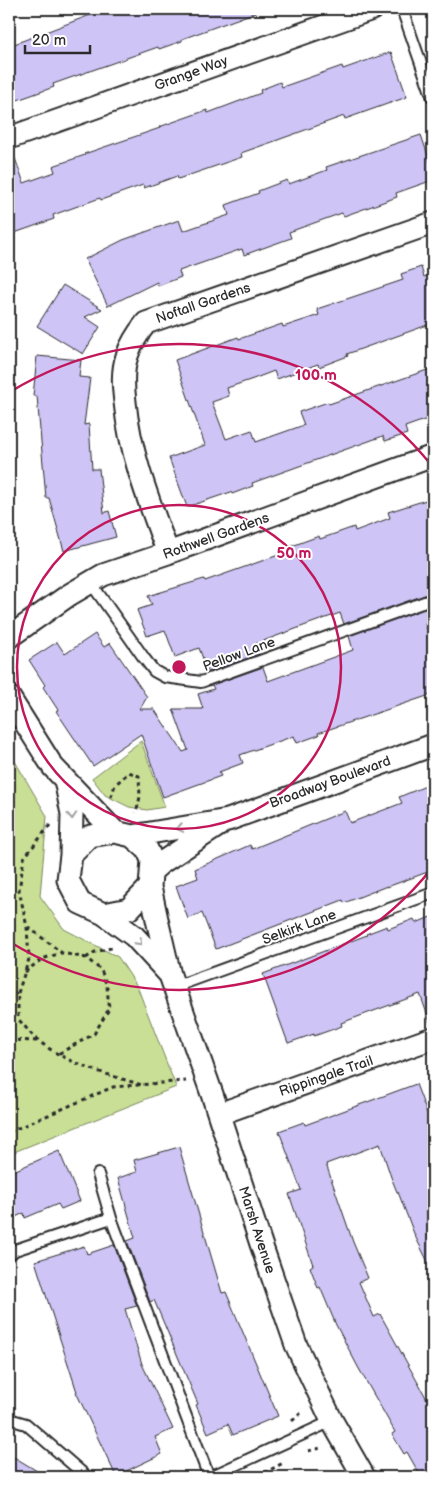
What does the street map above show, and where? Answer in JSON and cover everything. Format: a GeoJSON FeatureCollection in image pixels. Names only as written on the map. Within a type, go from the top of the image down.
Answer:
{"type":"FeatureCollection","features":[{"type":"Feature","properties":{"kind":"street","name":"Grange Way"},"geometry":{"type":"LineString","coordinates":[[9,138],[372,9]]}},
{"type":"Feature","properties":{"kind":"street","name":"Noftall Gardens"},"geometry":{"type":"LineString","coordinates":[[168,553],[139,476],[126,419],[123,380],[127,357],[134,340],[146,323],[433,223]]}},
{"type":"Feature","properties":{"kind":"street","name":"Rothwell Gardens"},"geometry":{"type":"LineString","coordinates":[[9,637],[103,575],[433,456]]}},
{"type":"Feature","properties":{"kind":"street"},"geometry":{"type":"LineString","coordinates":[[9,697],[53,767],[64,778],[93,810],[147,849],[152,860],[151,879],[129,909],[104,914],[80,903],[68,880],[72,814],[64,778]]}},
{"type":"Feature","properties":{"kind":"street","name":"Broadway Boulevard"},"geometry":{"type":"LineString","coordinates":[[124,834],[228,820],[433,745]]}},
{"type":"Feature","properties":{"kind":"street","name":"Broadway Boulevard"},"geometry":{"type":"LineString","coordinates":[[151,879],[161,863],[228,820]]}},
{"type":"Feature","properties":{"kind":"street"},"geometry":{"type":"LineString","coordinates":[[71,855],[90,836],[124,834]]}},
{"type":"Feature","properties":{"kind":"street","name":"Marsh Avenue"},"geometry":{"type":"LineString","coordinates":[[151,879],[158,924],[172,981],[296,1344],[332,1421],[364,1477]]}},
{"type":"Feature","properties":{"kind":"street","name":"Marsh Avenue"},"geometry":{"type":"LineString","coordinates":[[104,914],[134,936],[172,981]]}},
{"type":"Feature","properties":{"kind":"street","name":"Rippingale Trail"},"geometry":{"type":"LineString","coordinates":[[219,1114],[432,1043]]}},
{"type":"Feature","properties":{"kind":"lane"},"geometry":{"type":"LineString","coordinates":[[402,9],[433,98]]}},
{"type":"Feature","properties":{"kind":"lane","name":"Pellow Lane"},"geometry":{"type":"LineString","coordinates":[[91,583],[154,671],[165,677],[201,682],[433,599]]}},
{"type":"Feature","properties":{"kind":"lane","name":"Selkirk Lane"},"geometry":{"type":"LineString","coordinates":[[172,981],[433,893]]}},
{"type":"Feature","properties":{"kind":"lane"},"geometry":{"type":"LineString","coordinates":[[98,1174],[110,1218],[210,1477],[332,1421]]}},
{"type":"Feature","properties":{"kind":"lane"},"geometry":{"type":"LineString","coordinates":[[9,1255],[15,1250],[110,1218]]}},
{"type":"Feature","properties":{"kind":"lane"},"geometry":{"type":"LineString","coordinates":[[9,1419],[26,1424],[87,1477]]}},
{"type":"Feature","properties":{"kind":"path"},"geometry":{"type":"LineString","coordinates":[[109,802],[115,785],[129,772],[140,776],[140,797],[136,814]]}},
{"type":"Feature","properties":{"kind":"path"},"geometry":{"type":"LineString","coordinates":[[51,824],[24,858],[19,890],[27,927],[28,959],[18,993],[18,1019],[38,1041],[58,1054],[82,1066],[142,1086]]}},
{"type":"Feature","properties":{"kind":"path"},"geometry":{"type":"LineString","coordinates":[[27,927],[62,953],[86,958],[100,970],[107,986],[109,1009],[94,1034],[58,1054]]}},
{"type":"Feature","properties":{"kind":"path"},"geometry":{"type":"LineString","coordinates":[[86,958],[95,952],[120,946]]}},
{"type":"Feature","properties":{"kind":"path"},"geometry":{"type":"LineString","coordinates":[[24,972],[42,959],[62,953]]}},
{"type":"Feature","properties":{"kind":"path"},"geometry":{"type":"LineString","coordinates":[[9,999],[18,993]]}},
{"type":"Feature","properties":{"kind":"path"},"geometry":{"type":"LineString","coordinates":[[9,1040],[38,1041]]}},
{"type":"Feature","properties":{"kind":"path"},"geometry":{"type":"LineString","coordinates":[[9,1132],[113,1088],[207,1080]]}},
{"type":"Feature","properties":{"kind":"path"},"geometry":{"type":"LineString","coordinates":[[302,1452],[321,1448]]}},
{"type":"Feature","properties":{"kind":"path"},"geometry":{"type":"LineString","coordinates":[[257,1477],[287,1461]]}},
{"type":"Feature","properties":{"kind":"green space"},"geometry":{"type":"Polygon","coordinates":[[[141,741],[165,807],[147,810],[129,807],[105,795],[92,778],[141,741]]]}},
{"type":"Feature","properties":{"kind":"green space"},"geometry":{"type":"Polygon","coordinates":[[[9,751],[47,816],[40,896],[64,929],[118,957],[137,986],[176,1087],[9,1154],[9,751]]]}},
{"type":"Feature","properties":{"kind":"building"},"geometry":{"type":"Polygon","coordinates":[[[97,9],[258,9],[259,11],[182,39],[182,41],[159,49],[158,47],[53,84],[54,87],[9,103],[9,46],[98,12],[97,9]]]}},
{"type":"Feature","properties":{"kind":"building"},"geometry":{"type":"Polygon","coordinates":[[[391,52],[407,97],[345,119],[344,116],[241,153],[242,157],[178,179],[177,176],[144,188],[143,185],[101,200],[100,198],[53,215],[54,219],[9,235],[9,150],[12,150],[24,183],[55,172],[53,166],[207,110],[208,113],[261,93],[260,90],[280,82],[282,87],[342,66],[343,69],[391,52]]]}},
{"type":"Feature","properties":{"kind":"building"},"geometry":{"type":"Polygon","coordinates":[[[421,135],[433,170],[433,180],[396,193],[397,197],[344,216],[342,213],[289,232],[291,238],[244,255],[242,249],[179,271],[181,277],[158,286],[157,282],[108,306],[85,259],[123,240],[179,220],[183,231],[229,215],[226,205],[259,193],[258,191],[287,180],[289,184],[327,170],[326,167],[421,135]]]}},
{"type":"Feature","properties":{"kind":"building"},"geometry":{"type":"Polygon","coordinates":[[[421,267],[424,277],[433,273],[433,323],[347,354],[348,356],[319,367],[318,364],[277,379],[274,371],[227,388],[229,396],[212,402],[226,439],[252,430],[256,442],[304,425],[299,412],[328,402],[329,404],[433,368],[433,417],[405,427],[407,434],[385,441],[383,436],[252,483],[253,486],[232,494],[231,492],[187,507],[169,458],[205,445],[175,360],[238,337],[239,339],[282,324],[283,327],[319,315],[317,309],[403,280],[401,274],[421,267]]]}},
{"type":"Feature","properties":{"kind":"building"},"geometry":{"type":"Polygon","coordinates":[[[63,285],[102,309],[85,317],[100,327],[83,354],[37,326],[63,285]]]}},
{"type":"Feature","properties":{"kind":"building"},"geometry":{"type":"Polygon","coordinates":[[[37,356],[81,360],[79,377],[90,378],[84,425],[89,424],[92,469],[99,469],[104,513],[109,511],[116,537],[64,551],[49,498],[46,498],[37,396],[33,396],[37,356]]]}},
{"type":"Feature","properties":{"kind":"building"},"geometry":{"type":"Polygon","coordinates":[[[426,500],[427,503],[433,500],[433,592],[344,624],[340,613],[309,624],[255,644],[259,654],[208,672],[199,648],[175,657],[165,630],[147,636],[137,610],[152,605],[148,596],[204,579],[205,581],[290,551],[289,547],[319,536],[320,539],[354,527],[355,531],[390,518],[388,512],[426,500]]]}},
{"type":"Feature","properties":{"kind":"building"},"geometry":{"type":"Polygon","coordinates":[[[433,606],[433,623],[425,624],[433,654],[433,694],[318,733],[319,735],[297,743],[294,736],[240,755],[243,763],[219,772],[221,776],[163,797],[141,734],[93,766],[56,711],[58,710],[43,687],[45,685],[29,660],[57,642],[65,654],[95,634],[104,647],[110,643],[147,697],[140,709],[154,709],[183,752],[188,750],[173,709],[203,709],[198,694],[214,689],[212,685],[263,667],[268,681],[353,650],[349,636],[433,606]]]}},
{"type":"Feature","properties":{"kind":"building"},"geometry":{"type":"Polygon","coordinates":[[[433,783],[433,870],[344,903],[343,900],[216,949],[202,913],[188,919],[176,886],[198,878],[195,869],[250,845],[252,849],[345,811],[350,823],[402,803],[399,797],[433,783]]]}},
{"type":"Feature","properties":{"kind":"building"},"geometry":{"type":"Polygon","coordinates":[[[433,916],[433,1025],[431,1025],[420,994],[341,1023],[342,1026],[288,1043],[263,974],[387,926],[388,929],[414,919],[416,923],[433,916]]]}},
{"type":"Feature","properties":{"kind":"building"},"geometry":{"type":"Polygon","coordinates":[[[416,1084],[433,1129],[433,1272],[415,1236],[380,1144],[326,1164],[353,1242],[368,1278],[359,1282],[374,1317],[380,1314],[433,1410],[433,1477],[421,1477],[407,1452],[404,1454],[392,1434],[395,1432],[336,1325],[320,1287],[318,1288],[310,1267],[313,1265],[289,1194],[301,1190],[279,1131],[304,1122],[305,1125],[416,1084]]]}},
{"type":"Feature","properties":{"kind":"building"},"geometry":{"type":"Polygon","coordinates":[[[179,1147],[222,1293],[226,1292],[278,1416],[233,1435],[228,1424],[208,1433],[196,1405],[198,1404],[154,1300],[150,1302],[127,1241],[135,1238],[118,1178],[137,1172],[134,1160],[179,1147]]]}},
{"type":"Feature","properties":{"kind":"building"},"geometry":{"type":"Polygon","coordinates":[[[59,1151],[80,1201],[61,1209],[58,1204],[25,1218],[24,1213],[9,1220],[9,1173],[59,1151]]]}},
{"type":"Feature","properties":{"kind":"building"},"geometry":{"type":"Polygon","coordinates":[[[114,1245],[137,1306],[125,1309],[142,1364],[173,1429],[155,1437],[162,1454],[116,1476],[76,1392],[35,1261],[84,1246],[87,1254],[114,1245]]]}},
{"type":"Feature","properties":{"kind":"building"},"geometry":{"type":"Polygon","coordinates":[[[9,1454],[47,1477],[9,1477],[9,1454]]]}}]}
